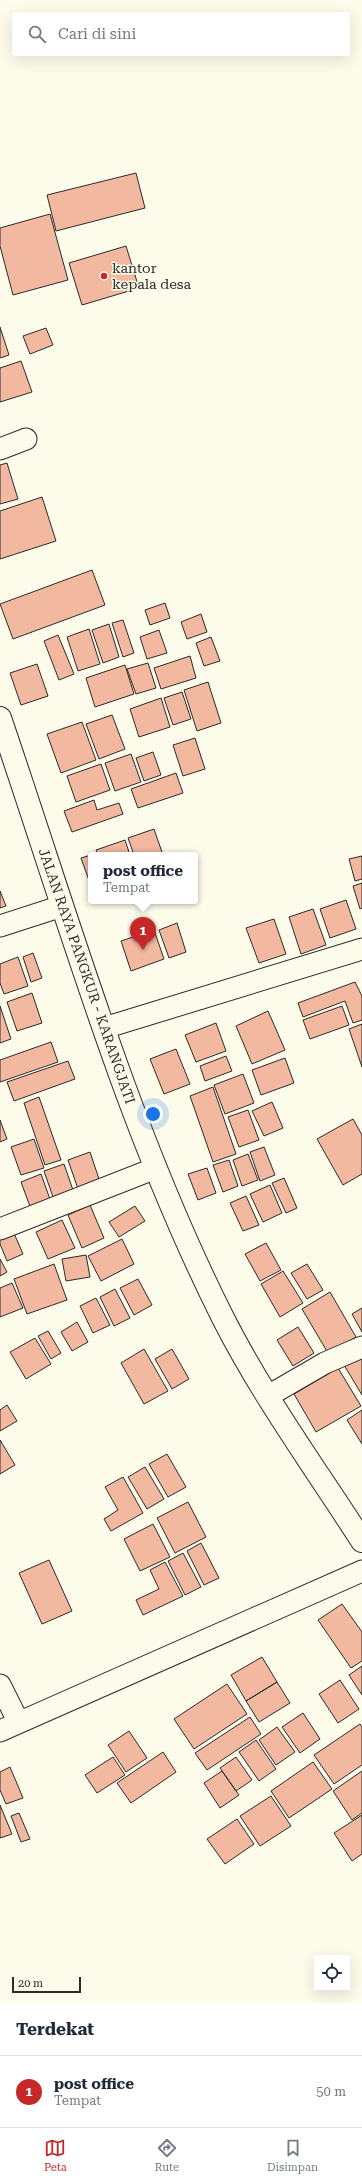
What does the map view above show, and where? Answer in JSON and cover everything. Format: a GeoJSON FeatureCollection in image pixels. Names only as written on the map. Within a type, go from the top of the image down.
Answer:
{"type":"FeatureCollection","features":[{"type":"Feature","properties":{"kind":"main road","name":"JALAN RAYA PANGKUR - KARANGJATI"},"geometry":{"type":"LineString","coordinates":[[0,718],[113,1058],[156,1168],[191,1250],[224,1319],[268,1396],[362,1541]]}},
{"type":"Feature","properties":{"kind":"street"},"geometry":{"type":"LineString","coordinates":[[0,449],[26,439]]}},
{"type":"Feature","properties":{"kind":"street"},"geometry":{"type":"LineString","coordinates":[[0,926],[62,906]]}},
{"type":"Feature","properties":{"kind":"street"},"geometry":{"type":"LineString","coordinates":[[104,1028],[362,949]]}},
{"type":"Feature","properties":{"kind":"street"},"geometry":{"type":"LineString","coordinates":[[0,1229],[156,1168]]}},
{"type":"Feature","properties":{"kind":"street"},"geometry":{"type":"LineString","coordinates":[[268,1396],[325,1363],[362,1347]]}},
{"type":"Feature","properties":{"kind":"street"},"geometry":{"type":"LineString","coordinates":[[0,1731],[18,1721],[362,1571]]}},
{"type":"Feature","properties":{"kind":"street"},"geometry":{"type":"LineString","coordinates":[[0,1685],[18,1721]]}},
{"type":"Feature","properties":{"kind":"building"},"geometry":{"type":"Polygon","coordinates":[[[136,173],[145,208],[56,231],[47,195],[136,173]]]}},
{"type":"Feature","properties":{"kind":"building"},"geometry":{"type":"Polygon","coordinates":[[[50,214],[68,280],[13,295],[0,246],[0,228],[50,214]]]}},
{"type":"Feature","properties":{"kind":"building","name":"kantor kepala desa"},"geometry":{"type":"Polygon","coordinates":[[[126,246],[139,288],[82,305],[69,263],[126,246]]]}},
{"type":"Feature","properties":{"kind":"building"},"geometry":{"type":"Polygon","coordinates":[[[0,327],[9,355],[0,358],[0,327]]]}},
{"type":"Feature","properties":{"kind":"building"},"geometry":{"type":"Polygon","coordinates":[[[46,328],[53,345],[30,354],[23,336],[46,328]]]}},
{"type":"Feature","properties":{"kind":"building"},"geometry":{"type":"Polygon","coordinates":[[[21,361],[32,392],[0,402],[0,368],[21,361]]]}},
{"type":"Feature","properties":{"kind":"building"},"geometry":{"type":"Polygon","coordinates":[[[7,463],[18,499],[0,504],[0,465],[7,463]]]}},
{"type":"Feature","properties":{"kind":"building"},"geometry":{"type":"Polygon","coordinates":[[[42,497],[56,541],[0,559],[0,511],[42,497]]]}},
{"type":"Feature","properties":{"kind":"building"},"geometry":{"type":"Polygon","coordinates":[[[92,570],[105,605],[13,639],[0,604],[92,570]]]}},
{"type":"Feature","properties":{"kind":"building"},"geometry":{"type":"Polygon","coordinates":[[[165,603],[170,618],[150,625],[145,610],[165,603]]]}},
{"type":"Feature","properties":{"kind":"building"},"geometry":{"type":"Polygon","coordinates":[[[201,614],[207,632],[187,639],[181,622],[201,614]]]}},
{"type":"Feature","properties":{"kind":"building"},"geometry":{"type":"Polygon","coordinates":[[[123,620],[134,653],[123,657],[112,623],[123,620]]]}},
{"type":"Feature","properties":{"kind":"building"},"geometry":{"type":"Polygon","coordinates":[[[109,624],[119,657],[103,663],[92,630],[109,624]]]}},
{"type":"Feature","properties":{"kind":"building"},"geometry":{"type":"Polygon","coordinates":[[[89,629],[100,664],[78,671],[67,637],[89,629]]]}},
{"type":"Feature","properties":{"kind":"building"},"geometry":{"type":"Polygon","coordinates":[[[159,630],[167,653],[147,659],[140,637],[159,630]]]}},
{"type":"Feature","properties":{"kind":"building"},"geometry":{"type":"Polygon","coordinates":[[[58,635],[74,674],[59,680],[44,641],[58,635]]]}},
{"type":"Feature","properties":{"kind":"building"},"geometry":{"type":"Polygon","coordinates":[[[211,637],[220,661],[204,666],[196,643],[211,637]]]}},
{"type":"Feature","properties":{"kind":"building"},"geometry":{"type":"Polygon","coordinates":[[[190,656],[196,678],[161,689],[154,668],[190,656]]]}},
{"type":"Feature","properties":{"kind":"building"},"geometry":{"type":"Polygon","coordinates":[[[148,663],[156,688],[136,694],[127,669],[148,663]]]}},
{"type":"Feature","properties":{"kind":"building"},"geometry":{"type":"Polygon","coordinates":[[[37,664],[48,696],[21,705],[10,673],[37,664]]]}},
{"type":"Feature","properties":{"kind":"building"},"geometry":{"type":"Polygon","coordinates":[[[125,665],[134,694],[95,707],[86,678],[125,665]]]}},
{"type":"Feature","properties":{"kind":"building"},"geometry":{"type":"Polygon","coordinates":[[[208,682],[221,723],[197,731],[184,690],[208,682]]]}},
{"type":"Feature","properties":{"kind":"building"},"geometry":{"type":"Polygon","coordinates":[[[182,692],[191,719],[173,725],[164,698],[182,692]]]}},
{"type":"Feature","properties":{"kind":"building"},"geometry":{"type":"Polygon","coordinates":[[[161,698],[170,727],[139,737],[130,709],[161,698]]]}},
{"type":"Feature","properties":{"kind":"building"},"geometry":{"type":"Polygon","coordinates":[[[112,715],[125,749],[99,759],[86,724],[112,715]]]}},
{"type":"Feature","properties":{"kind":"building"},"geometry":{"type":"Polygon","coordinates":[[[82,722],[96,760],[61,773],[47,734],[82,722]]]}},
{"type":"Feature","properties":{"kind":"building"},"geometry":{"type":"Polygon","coordinates":[[[195,738],[205,769],[183,776],[173,745],[195,738]]]}},
{"type":"Feature","properties":{"kind":"building"},"geometry":{"type":"Polygon","coordinates":[[[153,752],[161,775],[144,781],[136,758],[153,752]]]}},
{"type":"Feature","properties":{"kind":"building"},"geometry":{"type":"Polygon","coordinates":[[[131,754],[141,782],[115,791],[105,763],[131,754]]]}},
{"type":"Feature","properties":{"kind":"building"},"geometry":{"type":"Polygon","coordinates":[[[101,764],[110,790],[76,802],[67,776],[101,764]]]}},
{"type":"Feature","properties":{"kind":"building"},"geometry":{"type":"Polygon","coordinates":[[[176,773],[183,793],[138,808],[131,789],[176,773]]]}},
{"type":"Feature","properties":{"kind":"building"},"geometry":{"type":"Polygon","coordinates":[[[94,800],[97,810],[119,803],[123,814],[72,832],[64,811],[94,800]]]}},
{"type":"Feature","properties":{"kind":"building"},"geometry":{"type":"Polygon","coordinates":[[[154,829],[162,852],[133,852],[128,838],[154,829]]]}},
{"type":"Feature","properties":{"kind":"building"},"geometry":{"type":"Polygon","coordinates":[[[125,840],[129,852],[97,852],[96,850],[125,840]]]}},
{"type":"Feature","properties":{"kind":"building"},"geometry":{"type":"Polygon","coordinates":[[[88,856],[88,878],[81,858],[88,856]]]}},
{"type":"Feature","properties":{"kind":"building"},"geometry":{"type":"Polygon","coordinates":[[[362,856],[362,879],[355,881],[349,859],[362,856]]]}},
{"type":"Feature","properties":{"kind":"building"},"geometry":{"type":"Polygon","coordinates":[[[362,883],[362,908],[360,909],[353,886],[362,883]]]}},
{"type":"Feature","properties":{"kind":"building"},"geometry":{"type":"Polygon","coordinates":[[[0,891],[6,906],[0,908],[0,891]]]}},
{"type":"Feature","properties":{"kind":"building"},"geometry":{"type":"Polygon","coordinates":[[[346,900],[356,929],[330,938],[320,909],[346,900]]]}},
{"type":"Feature","properties":{"kind":"building"},"geometry":{"type":"Polygon","coordinates":[[[313,909],[326,945],[301,954],[289,917],[313,909]]]}},
{"type":"Feature","properties":{"kind":"building"},"geometry":{"type":"Polygon","coordinates":[[[274,919],[286,954],[259,963],[246,928],[274,919]]]}},
{"type":"Feature","properties":{"kind":"building"},"geometry":{"type":"Polygon","coordinates":[[[177,923],[186,952],[169,958],[159,930],[177,923]]]}},
{"type":"Feature","properties":{"kind":"building"},"geometry":{"type":"Polygon","coordinates":[[[154,930],[164,959],[131,971],[121,941],[154,930]]]}},
{"type":"Feature","properties":{"kind":"building"},"geometry":{"type":"Polygon","coordinates":[[[33,953],[42,978],[31,982],[23,957],[33,953]]]}},
{"type":"Feature","properties":{"kind":"building"},"geometry":{"type":"Polygon","coordinates":[[[18,957],[28,986],[4,994],[0,983],[0,964],[18,957]]]}},
{"type":"Feature","properties":{"kind":"building"},"geometry":{"type":"Polygon","coordinates":[[[355,982],[362,996],[362,1020],[353,1023],[345,1001],[303,1017],[298,1003],[355,982]]]}},
{"type":"Feature","properties":{"kind":"building"},"geometry":{"type":"Polygon","coordinates":[[[32,993],[42,1023],[17,1031],[7,1002],[32,993]]]}},
{"type":"Feature","properties":{"kind":"building"},"geometry":{"type":"Polygon","coordinates":[[[0,1006],[11,1039],[0,1043],[0,1006]]]}},
{"type":"Feature","properties":{"kind":"building"},"geometry":{"type":"Polygon","coordinates":[[[342,1006],[349,1025],[310,1039],[303,1020],[342,1006]]]}},
{"type":"Feature","properties":{"kind":"building"},"geometry":{"type":"Polygon","coordinates":[[[268,1011],[285,1050],[252,1064],[236,1026],[268,1011]]]}},
{"type":"Feature","properties":{"kind":"building"},"geometry":{"type":"Polygon","coordinates":[[[216,1023],[226,1051],[196,1062],[185,1035],[216,1023]]]}},
{"type":"Feature","properties":{"kind":"building"},"geometry":{"type":"Polygon","coordinates":[[[362,1024],[362,1067],[349,1029],[362,1024]]]}},
{"type":"Feature","properties":{"kind":"building"},"geometry":{"type":"Polygon","coordinates":[[[51,1042],[58,1062],[0,1082],[0,1060],[51,1042]]]}},
{"type":"Feature","properties":{"kind":"building"},"geometry":{"type":"Polygon","coordinates":[[[176,1049],[190,1084],[164,1094],[150,1059],[176,1049]]]}},
{"type":"Feature","properties":{"kind":"building"},"geometry":{"type":"Polygon","coordinates":[[[226,1056],[232,1071],[205,1081],[200,1066],[226,1056]]]}},
{"type":"Feature","properties":{"kind":"building"},"geometry":{"type":"Polygon","coordinates":[[[285,1058],[294,1083],[261,1095],[252,1070],[285,1058]]]}},
{"type":"Feature","properties":{"kind":"building"},"geometry":{"type":"Polygon","coordinates":[[[68,1061],[75,1079],[14,1101],[7,1082],[68,1061]]]}},
{"type":"Feature","properties":{"kind":"building"},"geometry":{"type":"Polygon","coordinates":[[[243,1074],[254,1103],[225,1114],[214,1085],[243,1074]]]}},
{"type":"Feature","properties":{"kind":"building"},"geometry":{"type":"Polygon","coordinates":[[[213,1087],[236,1154],[213,1162],[190,1096],[213,1087]]]}},
{"type":"Feature","properties":{"kind":"building"},"geometry":{"type":"Polygon","coordinates":[[[39,1097],[61,1160],[45,1165],[24,1103],[39,1097]]]}},
{"type":"Feature","properties":{"kind":"building"},"geometry":{"type":"Polygon","coordinates":[[[272,1102],[283,1128],[264,1136],[252,1111],[272,1102]]]}},
{"type":"Feature","properties":{"kind":"building"},"geometry":{"type":"Polygon","coordinates":[[[248,1110],[259,1140],[239,1147],[228,1117],[248,1110]]]}},
{"type":"Feature","properties":{"kind":"building"},"geometry":{"type":"Polygon","coordinates":[[[353,1119],[362,1135],[362,1174],[343,1185],[317,1139],[353,1119]]]}},
{"type":"Feature","properties":{"kind":"building"},"geometry":{"type":"Polygon","coordinates":[[[0,1120],[7,1139],[0,1142],[0,1120]]]}},
{"type":"Feature","properties":{"kind":"building"},"geometry":{"type":"Polygon","coordinates":[[[34,1139],[44,1168],[21,1175],[11,1147],[34,1139]]]}},
{"type":"Feature","properties":{"kind":"building"},"geometry":{"type":"Polygon","coordinates":[[[264,1147],[275,1175],[260,1181],[250,1152],[264,1147]]]}},
{"type":"Feature","properties":{"kind":"building"},"geometry":{"type":"Polygon","coordinates":[[[90,1152],[100,1182],[78,1189],[68,1160],[90,1152]]]}},
{"type":"Feature","properties":{"kind":"building"},"geometry":{"type":"Polygon","coordinates":[[[248,1154],[258,1180],[242,1186],[233,1160],[248,1154]]]}},
{"type":"Feature","properties":{"kind":"building"},"geometry":{"type":"Polygon","coordinates":[[[229,1160],[238,1186],[223,1192],[213,1165],[229,1160]]]}},
{"type":"Feature","properties":{"kind":"building"},"geometry":{"type":"Polygon","coordinates":[[[64,1164],[74,1193],[54,1200],[44,1171],[64,1164]]]}},
{"type":"Feature","properties":{"kind":"building"},"geometry":{"type":"Polygon","coordinates":[[[207,1168],[216,1193],[198,1200],[188,1174],[207,1168]]]}},
{"type":"Feature","properties":{"kind":"building"},"geometry":{"type":"Polygon","coordinates":[[[41,1174],[51,1202],[31,1209],[21,1182],[41,1174]]]}},
{"type":"Feature","properties":{"kind":"building"},"geometry":{"type":"Polygon","coordinates":[[[284,1178],[297,1208],[286,1213],[272,1183],[284,1178]]]}},
{"type":"Feature","properties":{"kind":"building"},"geometry":{"type":"Polygon","coordinates":[[[270,1185],[282,1213],[263,1222],[250,1194],[270,1185]]]}},
{"type":"Feature","properties":{"kind":"building"},"geometry":{"type":"Polygon","coordinates":[[[246,1196],[259,1225],[243,1231],[230,1203],[246,1196]]]}},
{"type":"Feature","properties":{"kind":"building"},"geometry":{"type":"Polygon","coordinates":[[[90,1205],[104,1238],[82,1248],[68,1215],[90,1205]]]}},
{"type":"Feature","properties":{"kind":"building"},"geometry":{"type":"Polygon","coordinates":[[[135,1206],[145,1221],[119,1237],[109,1222],[135,1206]]]}},
{"type":"Feature","properties":{"kind":"building"},"geometry":{"type":"Polygon","coordinates":[[[62,1220],[75,1248],[48,1259],[36,1232],[62,1220]]]}},
{"type":"Feature","properties":{"kind":"building"},"geometry":{"type":"Polygon","coordinates":[[[13,1231],[23,1254],[7,1261],[0,1244],[0,1237],[13,1231]]]}},
{"type":"Feature","properties":{"kind":"building"},"geometry":{"type":"Polygon","coordinates":[[[122,1239],[134,1264],[101,1281],[88,1256],[122,1239]]]}},
{"type":"Feature","properties":{"kind":"building"},"geometry":{"type":"Polygon","coordinates":[[[266,1243],[281,1270],[260,1281],[245,1254],[266,1243]]]}},
{"type":"Feature","properties":{"kind":"building"},"geometry":{"type":"Polygon","coordinates":[[[86,1255],[90,1277],[66,1281],[62,1259],[86,1255]]]}},
{"type":"Feature","properties":{"kind":"building"},"geometry":{"type":"Polygon","coordinates":[[[0,1259],[7,1272],[0,1276],[0,1259]]]}},
{"type":"Feature","properties":{"kind":"building"},"geometry":{"type":"Polygon","coordinates":[[[54,1264],[67,1300],[27,1314],[14,1279],[54,1264]]]}},
{"type":"Feature","properties":{"kind":"building"},"geometry":{"type":"Polygon","coordinates":[[[307,1264],[323,1290],[307,1299],[291,1273],[307,1264]]]}},
{"type":"Feature","properties":{"kind":"building"},"geometry":{"type":"Polygon","coordinates":[[[283,1271],[303,1303],[280,1317],[261,1284],[283,1271]]]}},
{"type":"Feature","properties":{"kind":"building"},"geometry":{"type":"Polygon","coordinates":[[[138,1279],[152,1305],[134,1315],[120,1288],[138,1279]]]}},
{"type":"Feature","properties":{"kind":"building"},"geometry":{"type":"Polygon","coordinates":[[[12,1283],[23,1308],[0,1317],[0,1288],[12,1283]]]}},
{"type":"Feature","properties":{"kind":"building"},"geometry":{"type":"Polygon","coordinates":[[[115,1289],[130,1318],[114,1326],[100,1297],[115,1289]]]}},
{"type":"Feature","properties":{"kind":"building"},"geometry":{"type":"Polygon","coordinates":[[[330,1292],[356,1337],[328,1353],[302,1309],[330,1292]]]}},
{"type":"Feature","properties":{"kind":"building"},"geometry":{"type":"Polygon","coordinates":[[[96,1298],[110,1325],[93,1333],[80,1306],[96,1298]]]}},
{"type":"Feature","properties":{"kind":"building"},"geometry":{"type":"Polygon","coordinates":[[[362,1308],[362,1332],[352,1314],[362,1308]]]}},
{"type":"Feature","properties":{"kind":"building"},"geometry":{"type":"Polygon","coordinates":[[[77,1322],[88,1342],[72,1351],[61,1332],[77,1322]]]}},
{"type":"Feature","properties":{"kind":"building"},"geometry":{"type":"Polygon","coordinates":[[[298,1327],[314,1353],[293,1366],[277,1340],[298,1327]]]}},
{"type":"Feature","properties":{"kind":"building"},"geometry":{"type":"Polygon","coordinates":[[[48,1331],[61,1353],[51,1359],[38,1336],[48,1331]]]}},
{"type":"Feature","properties":{"kind":"building"},"geometry":{"type":"Polygon","coordinates":[[[35,1338],[51,1364],[26,1379],[10,1352],[35,1338]]]}},
{"type":"Feature","properties":{"kind":"building"},"geometry":{"type":"Polygon","coordinates":[[[144,1349],[168,1391],[144,1404],[121,1363],[144,1349]]]}},
{"type":"Feature","properties":{"kind":"building"},"geometry":{"type":"Polygon","coordinates":[[[172,1349],[189,1379],[172,1389],[155,1359],[172,1349]]]}},
{"type":"Feature","properties":{"kind":"building"},"geometry":{"type":"Polygon","coordinates":[[[362,1354],[362,1395],[344,1365],[362,1354]]]}},
{"type":"Feature","properties":{"kind":"building"},"geometry":{"type":"Polygon","coordinates":[[[338,1368],[361,1406],[316,1432],[294,1394],[338,1368]]]}},
{"type":"Feature","properties":{"kind":"building"},"geometry":{"type":"Polygon","coordinates":[[[7,1405],[17,1421],[0,1431],[0,1410],[7,1405]]]}},
{"type":"Feature","properties":{"kind":"building"},"geometry":{"type":"Polygon","coordinates":[[[362,1410],[362,1444],[347,1420],[362,1410]]]}},
{"type":"Feature","properties":{"kind":"building"},"geometry":{"type":"Polygon","coordinates":[[[0,1440],[15,1465],[0,1474],[0,1440]]]}},
{"type":"Feature","properties":{"kind":"building"},"geometry":{"type":"Polygon","coordinates":[[[167,1454],[186,1487],[168,1497],[149,1464],[167,1454]]]}},
{"type":"Feature","properties":{"kind":"building"},"geometry":{"type":"Polygon","coordinates":[[[145,1467],[164,1499],[147,1509],[128,1477],[145,1467]]]}},
{"type":"Feature","properties":{"kind":"building"},"geometry":{"type":"Polygon","coordinates":[[[123,1477],[143,1513],[111,1531],[104,1519],[118,1510],[105,1487],[123,1477]]]}},
{"type":"Feature","properties":{"kind":"building"},"geometry":{"type":"Polygon","coordinates":[[[188,1502],[206,1537],[175,1553],[157,1518],[188,1502]]]}},
{"type":"Feature","properties":{"kind":"building"},"geometry":{"type":"Polygon","coordinates":[[[153,1524],[170,1557],[140,1571],[124,1539],[153,1524]]]}},
{"type":"Feature","properties":{"kind":"building"},"geometry":{"type":"Polygon","coordinates":[[[201,1543],[219,1578],[204,1585],[187,1551],[201,1543]]]}},
{"type":"Feature","properties":{"kind":"building"},"geometry":{"type":"Polygon","coordinates":[[[183,1553],[201,1587],[185,1595],[168,1561],[183,1553]]]}},
{"type":"Feature","properties":{"kind":"building"},"geometry":{"type":"Polygon","coordinates":[[[49,1560],[72,1611],[42,1624],[19,1573],[49,1560]]]}},
{"type":"Feature","properties":{"kind":"building"},"geometry":{"type":"Polygon","coordinates":[[[165,1562],[183,1596],[143,1615],[136,1600],[159,1589],[150,1570],[165,1562]]]}},
{"type":"Feature","properties":{"kind":"building"},"geometry":{"type":"Polygon","coordinates":[[[342,1604],[362,1632],[362,1661],[351,1668],[318,1620],[342,1604]]]}},
{"type":"Feature","properties":{"kind":"building"},"geometry":{"type":"Polygon","coordinates":[[[262,1657],[277,1682],[246,1701],[231,1675],[262,1657]]]}},
{"type":"Feature","properties":{"kind":"building"},"geometry":{"type":"Polygon","coordinates":[[[362,1666],[362,1695],[349,1675],[362,1666]]]}},
{"type":"Feature","properties":{"kind":"building"},"geometry":{"type":"Polygon","coordinates":[[[340,1680],[359,1709],[338,1723],[319,1694],[340,1680]]]}},
{"type":"Feature","properties":{"kind":"building"},"geometry":{"type":"Polygon","coordinates":[[[277,1682],[290,1703],[259,1722],[246,1701],[277,1682]]]}},
{"type":"Feature","properties":{"kind":"building"},"geometry":{"type":"Polygon","coordinates":[[[227,1684],[247,1714],[194,1749],[174,1719],[227,1684]]]}},
{"type":"Feature","properties":{"kind":"building"},"geometry":{"type":"Polygon","coordinates":[[[303,1713],[320,1739],[300,1753],[282,1727],[303,1713]]]}},
{"type":"Feature","properties":{"kind":"building"},"geometry":{"type":"Polygon","coordinates":[[[250,1717],[261,1734],[207,1770],[195,1753],[250,1717]]]}},
{"type":"Feature","properties":{"kind":"building"},"geometry":{"type":"Polygon","coordinates":[[[360,1724],[362,1727],[362,1765],[334,1784],[314,1755],[360,1724]]]}},
{"type":"Feature","properties":{"kind":"building"},"geometry":{"type":"Polygon","coordinates":[[[277,1727],[295,1752],[276,1765],[259,1740],[277,1727]]]}},
{"type":"Feature","properties":{"kind":"building"},"geometry":{"type":"Polygon","coordinates":[[[129,1731],[147,1758],[126,1772],[108,1745],[129,1731]]]}},
{"type":"Feature","properties":{"kind":"building"},"geometry":{"type":"Polygon","coordinates":[[[256,1740],[276,1769],[259,1781],[239,1752],[256,1740]]]}},
{"type":"Feature","properties":{"kind":"building"},"geometry":{"type":"Polygon","coordinates":[[[163,1752],[176,1772],[131,1803],[117,1783],[163,1752]]]}},
{"type":"Feature","properties":{"kind":"building"},"geometry":{"type":"Polygon","coordinates":[[[113,1757],[125,1775],[97,1793],[85,1775],[113,1757]]]}},
{"type":"Feature","properties":{"kind":"building"},"geometry":{"type":"Polygon","coordinates":[[[236,1757],[252,1780],[236,1791],[220,1768],[236,1757]]]}},
{"type":"Feature","properties":{"kind":"building"},"geometry":{"type":"Polygon","coordinates":[[[313,1762],[332,1789],[289,1818],[271,1791],[313,1762]]]}},
{"type":"Feature","properties":{"kind":"building"},"geometry":{"type":"Polygon","coordinates":[[[10,1767],[23,1798],[6,1804],[0,1790],[0,1772],[10,1767]]]}},
{"type":"Feature","properties":{"kind":"building"},"geometry":{"type":"Polygon","coordinates":[[[222,1771],[239,1795],[220,1808],[204,1783],[222,1771]]]}},
{"type":"Feature","properties":{"kind":"building"},"geometry":{"type":"Polygon","coordinates":[[[362,1771],[362,1813],[352,1820],[333,1791],[362,1771]]]}},
{"type":"Feature","properties":{"kind":"building"},"geometry":{"type":"Polygon","coordinates":[[[271,1796],[291,1826],[260,1846],[240,1816],[271,1796]]]}},
{"type":"Feature","properties":{"kind":"building"},"geometry":{"type":"Polygon","coordinates":[[[0,1805],[12,1834],[0,1838],[0,1805]]]}},
{"type":"Feature","properties":{"kind":"building"},"geometry":{"type":"Polygon","coordinates":[[[19,1813],[30,1839],[21,1842],[11,1816],[19,1813]]]}},
{"type":"Feature","properties":{"kind":"building"},"geometry":{"type":"Polygon","coordinates":[[[362,1815],[362,1854],[352,1861],[334,1833],[362,1815]]]}},
{"type":"Feature","properties":{"kind":"building"},"geometry":{"type":"Polygon","coordinates":[[[237,1819],[254,1844],[225,1864],[207,1839],[237,1819]]]}},
{"type":"Feature","properties":{"kind":"place","name":"kantor kepala desa"},"geometry":{"type":"Point","coordinates":[104,276]}},
{"type":"Feature","properties":{"kind":"place","name":"post office"},"geometry":{"type":"Point","coordinates":[143,950]}}]}
